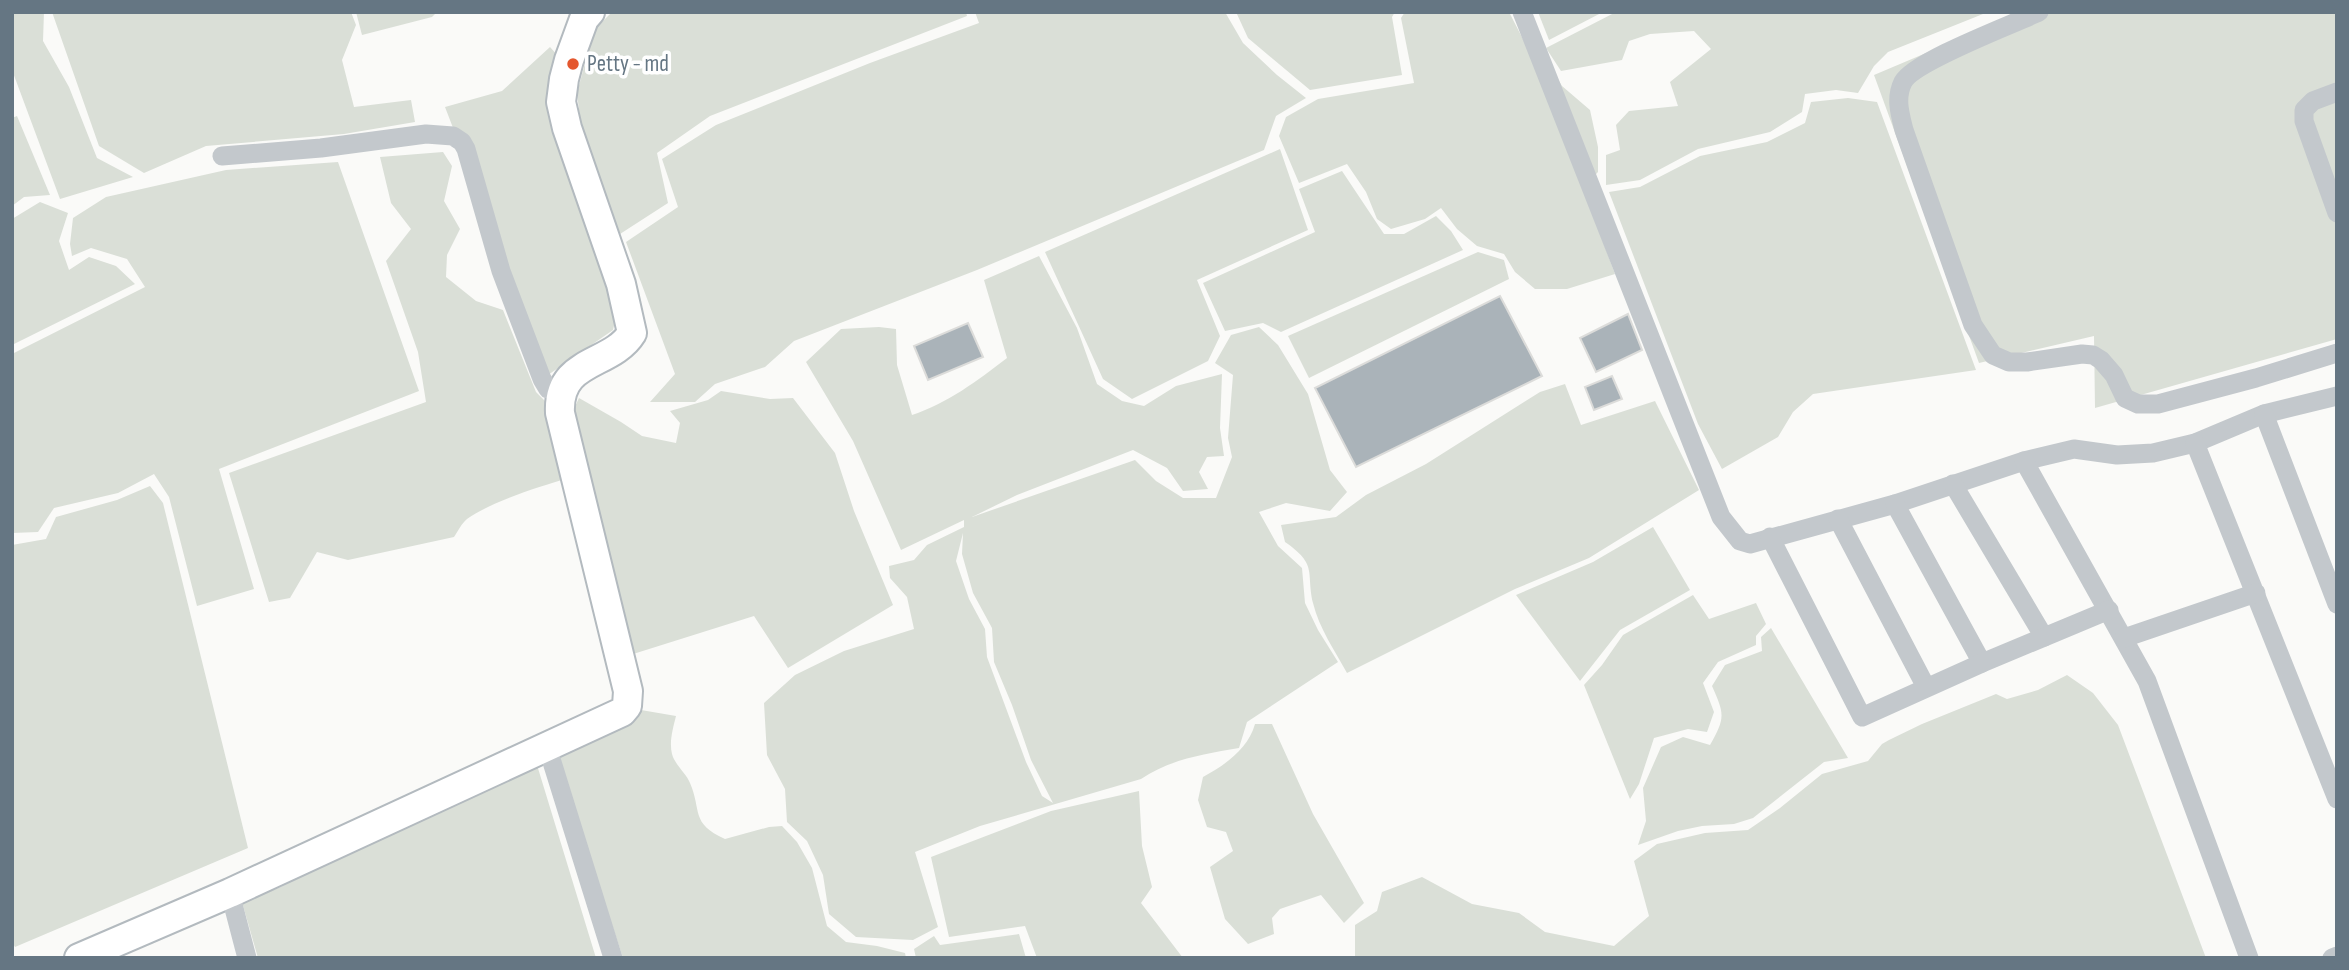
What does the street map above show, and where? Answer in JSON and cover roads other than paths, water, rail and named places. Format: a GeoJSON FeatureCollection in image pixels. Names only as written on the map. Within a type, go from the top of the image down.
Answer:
{"type":"FeatureCollection","features":[{"type":"Feature","properties":{"kind":"street"},"geometry":{"type":"LineString","coordinates":[[79,958],[230,893],[622,712],[628,700],[628,691],[560,413],[559,398],[573,374],[624,342],[632,333],[621,284],[567,128],[561,102],[569,60],[584,19],[590,12]]}},
{"type":"Feature","properties":{"kind":"street"},"geometry":{"type":"LineString","coordinates":[[1522,12],[1721,517],[1740,541],[1750,544],[1895,504],[2024,461],[2074,449],[2117,455],[2153,453],[2195,443],[2264,414],[2337,396]]}},
{"type":"Feature","properties":{"kind":"street"},"geometry":{"type":"LineString","coordinates":[[2039,12],[1928,62],[1904,80],[1898,102],[1904,130],[1973,324],[1993,355],[2009,362],[2093,355],[2114,375],[2125,398],[2138,404],[2158,404],[2337,354]]}},
{"type":"Feature","properties":{"kind":"street"},"geometry":{"type":"LineString","coordinates":[[2337,92],[2313,101],[2304,110],[2304,121],[2337,214]]}},
{"type":"Feature","properties":{"kind":"street"},"geometry":{"type":"LineString","coordinates":[[222,156],[321,148],[426,134],[449,134],[457,138],[466,149],[501,271],[542,379],[548,389],[561,393]]}},
{"type":"Feature","properties":{"kind":"street"},"geometry":{"type":"LineString","coordinates":[[2264,414],[2337,604]]}},
{"type":"Feature","properties":{"kind":"street"},"geometry":{"type":"LineString","coordinates":[[2195,443],[2337,799]]}},
{"type":"Feature","properties":{"kind":"street"},"geometry":{"type":"LineString","coordinates":[[2024,461],[2147,681],[2249,958]]}},
{"type":"Feature","properties":{"kind":"street"},"geometry":{"type":"LineString","coordinates":[[1953,484],[2043,637]]}},
{"type":"Feature","properties":{"kind":"street"},"geometry":{"type":"LineString","coordinates":[[1895,504],[1982,663]]}},
{"type":"Feature","properties":{"kind":"street"},"geometry":{"type":"LineString","coordinates":[[1838,519],[1926,687]]}},
{"type":"Feature","properties":{"kind":"street"},"geometry":{"type":"LineString","coordinates":[[1770,537],[1862,717],[2109,610]]}},
{"type":"Feature","properties":{"kind":"street"},"geometry":{"type":"LineString","coordinates":[[2124,638],[2256,593]]}},
{"type":"Feature","properties":{"kind":"street"},"geometry":{"type":"LineString","coordinates":[[547,746],[613,958]]}},
{"type":"Feature","properties":{"kind":"street"},"geometry":{"type":"LineString","coordinates":[[230,893],[247,958]]}},
{"type":"Feature","properties":{"kind":"street"},"geometry":{"type":"LineString","coordinates":[[2332,958],[2337,956]]}},
{"type":"Feature","properties":{"kind":"place","name":"Petty - md"},"geometry":{"type":"Point","coordinates":[573,64]}}]}
